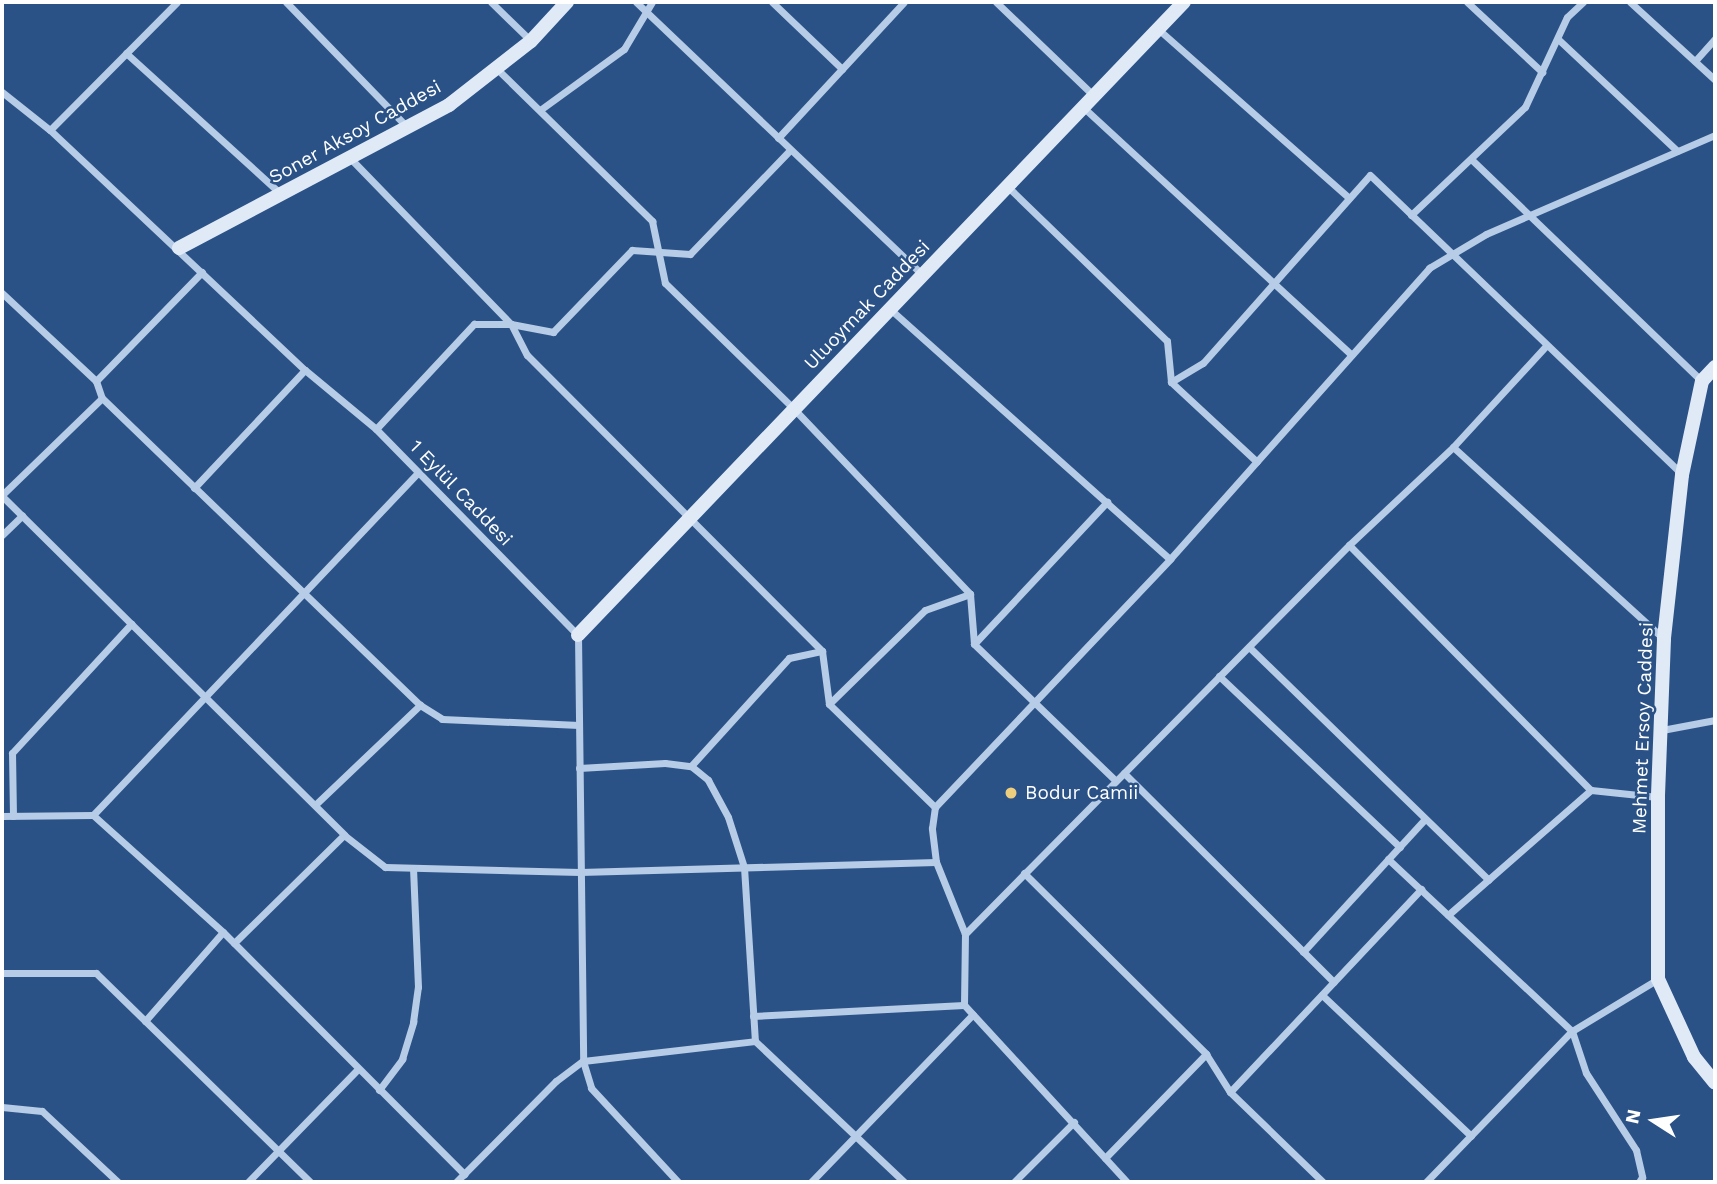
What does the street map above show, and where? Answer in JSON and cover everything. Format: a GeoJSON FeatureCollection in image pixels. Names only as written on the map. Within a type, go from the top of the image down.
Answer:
{"type":"FeatureCollection","features":[{"type":"Feature","properties":{"kind":"street"},"geometry":{"type":"LineString","coordinates":[[50,130],[177,2]]}},
{"type":"Feature","properties":{"kind":"street"},"geometry":{"type":"LineString","coordinates":[[286,2],[407,127]]}},
{"type":"Feature","properties":{"kind":"street"},"geometry":{"type":"LineString","coordinates":[[491,2],[531,41]]}},
{"type":"Feature","properties":{"kind":"street","name":"Soner Aksoy Caddesi"},"geometry":{"type":"LineString","coordinates":[[179,248],[449,105],[531,41],[567,2]]}},
{"type":"Feature","properties":{"kind":"street"},"geometry":{"type":"LineString","coordinates":[[636,2],[923,275]]}},
{"type":"Feature","properties":{"kind":"street"},"geometry":{"type":"LineString","coordinates":[[540,110],[624,49],[652,2]]}},
{"type":"Feature","properties":{"kind":"street"},"geometry":{"type":"LineString","coordinates":[[772,2],[842,69]]}},
{"type":"Feature","properties":{"kind":"street"},"geometry":{"type":"LineString","coordinates":[[778,138],[904,2]]}},
{"type":"Feature","properties":{"kind":"street"},"geometry":{"type":"LineString","coordinates":[[996,2],[1095,96]]}},
{"type":"Feature","properties":{"kind":"street","name":"Uluoymak Caddesi"},"geometry":{"type":"LineString","coordinates":[[578,635],[1184,2]]}},
{"type":"Feature","properties":{"kind":"street"},"geometry":{"type":"LineString","coordinates":[[1466,2],[1542,72]]}},
{"type":"Feature","properties":{"kind":"street"},"geometry":{"type":"LineString","coordinates":[[1411,215],[1525,107],[1559,40],[1567,17],[1583,2]]}},
{"type":"Feature","properties":{"kind":"street"},"geometry":{"type":"LineString","coordinates":[[1630,2],[1715,80]]}},
{"type":"Feature","properties":{"kind":"street"},"geometry":{"type":"LineString","coordinates":[[1158,29],[1349,198]]}},
{"type":"Feature","properties":{"kind":"street"},"geometry":{"type":"LineString","coordinates":[[1695,61],[1715,39]]}},
{"type":"Feature","properties":{"kind":"street"},"geometry":{"type":"LineString","coordinates":[[1559,40],[1677,151]]}},
{"type":"Feature","properties":{"kind":"street"},"geometry":{"type":"LineString","coordinates":[[126,54],[281,194]]}},
{"type":"Feature","properties":{"kind":"street"},"geometry":{"type":"LineString","coordinates":[[496,67],[652,221],[665,283],[794,409],[971,594],[974,644],[1116,781]]}},
{"type":"Feature","properties":{"kind":"street","name":"1 Eylül Caddesi"},"geometry":{"type":"LineString","coordinates":[[2,92],[50,130],[179,248],[305,370],[376,429],[578,635]]}},
{"type":"Feature","properties":{"kind":"street"},"geometry":{"type":"LineString","coordinates":[[1084,108],[1352,355]]}},
{"type":"Feature","properties":{"kind":"street"},"geometry":{"type":"LineString","coordinates":[[1127,1182],[964,1005],[965,934],[936,862],[932,828],[935,807],[1037,703],[1170,559],[1429,268],[1486,234],[1715,135]]}},
{"type":"Feature","properties":{"kind":"street"},"geometry":{"type":"LineString","coordinates":[[376,429],[474,324],[512,324],[553,331],[632,250],[690,254],[790,150]]}},
{"type":"Feature","properties":{"kind":"street"},"geometry":{"type":"LineString","coordinates":[[349,158],[512,324],[527,355],[822,651],[830,704],[935,807]]}},
{"type":"Feature","properties":{"kind":"street"},"geometry":{"type":"LineString","coordinates":[[1471,159],[1702,381],[1715,367]]}},
{"type":"Feature","properties":{"kind":"street"},"geometry":{"type":"LineString","coordinates":[[1171,382],[1203,363],[1370,175],[1682,475]]}},
{"type":"Feature","properties":{"kind":"street"},"geometry":{"type":"LineString","coordinates":[[1008,187],[1167,341],[1171,382],[1256,462]]}},
{"type":"Feature","properties":{"kind":"street"},"geometry":{"type":"LineString","coordinates":[[96,381],[202,272]]}},
{"type":"Feature","properties":{"kind":"street"},"geometry":{"type":"LineString","coordinates":[[2,293],[96,381],[102,398],[420,705],[442,719],[579,725]]}},
{"type":"Feature","properties":{"kind":"street"},"geometry":{"type":"LineString","coordinates":[[890,309],[1170,559]]}},
{"type":"Feature","properties":{"kind":"street"},"geometry":{"type":"LineString","coordinates":[[965,934],[1349,545],[1453,447],[1546,345]]}},
{"type":"Feature","properties":{"kind":"street"},"geometry":{"type":"LineString","coordinates":[[194,488],[305,370]]}},
{"type":"Feature","properties":{"kind":"street","name":"Mehmet Ersoy Caddesi"},"geometry":{"type":"LineString","coordinates":[[1702,381],[1682,475],[1664,639],[1658,797],[1658,979],[1694,1057],[1715,1083]]}},
{"type":"Feature","properties":{"kind":"street"},"geometry":{"type":"LineString","coordinates":[[102,398],[2,496],[316,804],[344,835],[385,867],[580,872],[936,862]]}},
{"type":"Feature","properties":{"kind":"street"},"geometry":{"type":"LineString","coordinates":[[1453,447],[1664,639]]}},
{"type":"Feature","properties":{"kind":"street"},"geometry":{"type":"LineString","coordinates":[[93,815],[418,472]]}},
{"type":"Feature","properties":{"kind":"street"},"geometry":{"type":"LineString","coordinates":[[974,644],[1107,502]]}},
{"type":"Feature","properties":{"kind":"street"},"geometry":{"type":"LineString","coordinates":[[2,535],[22,516]]}},
{"type":"Feature","properties":{"kind":"street"},"geometry":{"type":"LineString","coordinates":[[1349,545],[1591,790],[1658,797]]}},
{"type":"Feature","properties":{"kind":"street"},"geometry":{"type":"LineString","coordinates":[[830,704],[925,610],[971,594]]}},
{"type":"Feature","properties":{"kind":"street"},"geometry":{"type":"LineString","coordinates":[[13,816],[12,753],[131,624]]}},
{"type":"Feature","properties":{"kind":"street"},"geometry":{"type":"LineString","coordinates":[[578,635],[583,1061],[591,1088],[678,1182]]}},
{"type":"Feature","properties":{"kind":"street"},"geometry":{"type":"LineString","coordinates":[[1249,647],[1489,880]]}},
{"type":"Feature","properties":{"kind":"street"},"geometry":{"type":"LineString","coordinates":[[691,766],[789,659],[822,651]]}},
{"type":"Feature","properties":{"kind":"street"},"geometry":{"type":"LineString","coordinates":[[1219,677],[1400,847]]}},
{"type":"Feature","properties":{"kind":"street"},"geometry":{"type":"LineString","coordinates":[[316,804],[420,705]]}},
{"type":"Feature","properties":{"kind":"street"},"geometry":{"type":"LineString","coordinates":[[1662,730],[1715,720]]}},
{"type":"Feature","properties":{"kind":"street"},"geometry":{"type":"LineString","coordinates":[[579,768],[665,763],[691,766],[708,780],[728,817],[744,867],[755,1041],[904,1182]]}},
{"type":"Feature","properties":{"kind":"street"},"geometry":{"type":"LineString","coordinates":[[1124,773],[1334,982]]}},
{"type":"Feature","properties":{"kind":"street"},"geometry":{"type":"LineString","coordinates":[[1448,915],[1591,790]]}},
{"type":"Feature","properties":{"kind":"street"},"geometry":{"type":"LineString","coordinates":[[2,816],[93,815],[223,932],[464,1174]]}},
{"type":"Feature","properties":{"kind":"street"},"geometry":{"type":"LineString","coordinates":[[1303,951],[1426,819]]}},
{"type":"Feature","properties":{"kind":"street"},"geometry":{"type":"LineString","coordinates":[[234,943],[344,835]]}},
{"type":"Feature","properties":{"kind":"street"},"geometry":{"type":"LineString","coordinates":[[1388,859],[1572,1031],[1586,1073],[1636,1150],[1642,1177],[1639,1182]]}},
{"type":"Feature","properties":{"kind":"street"},"geometry":{"type":"LineString","coordinates":[[379,1090],[402,1059],[413,1023],[418,987],[413,869]]}},
{"type":"Feature","properties":{"kind":"street"},"geometry":{"type":"LineString","coordinates":[[1024,873],[1206,1054],[1230,1092],[1323,1182]]}},
{"type":"Feature","properties":{"kind":"street"},"geometry":{"type":"LineString","coordinates":[[1230,1092],[1421,889]]}},
{"type":"Feature","properties":{"kind":"street"},"geometry":{"type":"LineString","coordinates":[[145,1021],[223,932]]}},
{"type":"Feature","properties":{"kind":"street"},"geometry":{"type":"LineString","coordinates":[[2,973],[96,973],[310,1182]]}},
{"type":"Feature","properties":{"kind":"street"},"geometry":{"type":"LineString","coordinates":[[1426,1182],[1572,1031],[1658,979]]}},
{"type":"Feature","properties":{"kind":"street"},"geometry":{"type":"LineString","coordinates":[[1322,995],[1471,1136]]}},
{"type":"Feature","properties":{"kind":"street"},"geometry":{"type":"LineString","coordinates":[[753,1016],[964,1005]]}},
{"type":"Feature","properties":{"kind":"street"},"geometry":{"type":"LineString","coordinates":[[811,1182],[973,1014]]}},
{"type":"Feature","properties":{"kind":"street"},"geometry":{"type":"LineString","coordinates":[[456,1182],[556,1082],[583,1061],[755,1041]]}},
{"type":"Feature","properties":{"kind":"street"},"geometry":{"type":"LineString","coordinates":[[1105,1158],[1206,1054]]}},
{"type":"Feature","properties":{"kind":"street"},"geometry":{"type":"LineString","coordinates":[[248,1182],[358,1069]]}},
{"type":"Feature","properties":{"kind":"street"},"geometry":{"type":"LineString","coordinates":[[2,1107],[42,1111],[118,1182]]}},
{"type":"Feature","properties":{"kind":"street"},"geometry":{"type":"LineString","coordinates":[[1014,1182],[1073,1122]]}},
{"type":"Feature","properties":{"kind":"place","name":"Bodur Camii"},"geometry":{"type":"Point","coordinates":[1011,793]}}]}
